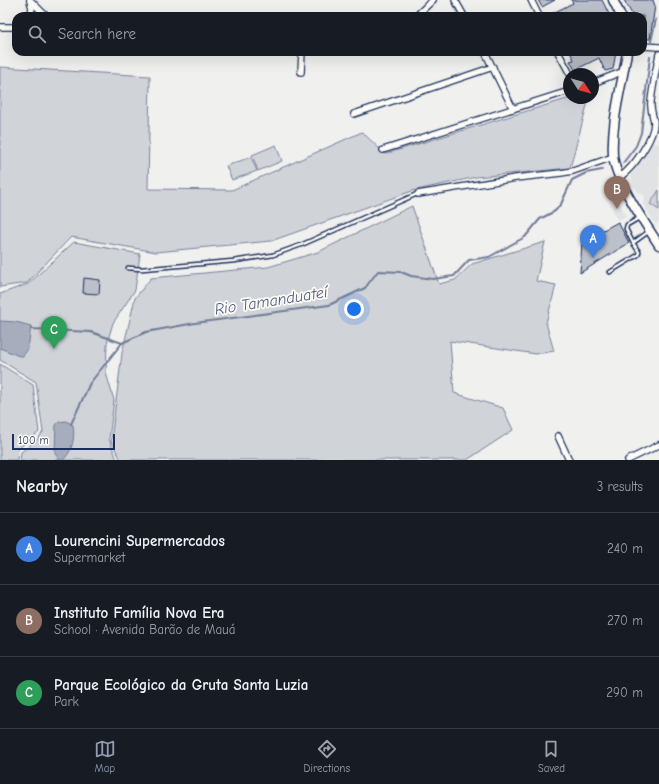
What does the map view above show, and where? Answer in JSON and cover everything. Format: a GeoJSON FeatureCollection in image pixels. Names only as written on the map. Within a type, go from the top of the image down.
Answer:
{"type":"FeatureCollection","features":[{"type":"Feature","properties":{"kind":"street"},"geometry":{"type":"LineString","coordinates":[[30,0],[32,8],[31,12]]}},
{"type":"Feature","properties":{"kind":"street"},"geometry":{"type":"LineString","coordinates":[[30,0],[42,12]]}},
{"type":"Feature","properties":{"kind":"street"},"geometry":{"type":"LineString","coordinates":[[420,12],[433,0]]}},
{"type":"Feature","properties":{"kind":"street"},"geometry":{"type":"LineString","coordinates":[[455,0],[462,12]]}},
{"type":"Feature","properties":{"kind":"street"},"geometry":{"type":"LineString","coordinates":[[531,0],[537,12]]}},
{"type":"Feature","properties":{"kind":"street"},"geometry":{"type":"LineString","coordinates":[[613,0],[619,12]]}},
{"type":"Feature","properties":{"kind":"street"},"geometry":{"type":"LineString","coordinates":[[0,27],[12,27]]}},
{"type":"Feature","properties":{"kind":"street"},"geometry":{"type":"LineString","coordinates":[[647,46],[659,47]]}},
{"type":"Feature","properties":{"kind":"street"},"geometry":{"type":"LineString","coordinates":[[620,177],[634,162],[649,139],[654,124],[651,112],[651,100],[659,54]]}},
{"type":"Feature","properties":{"kind":"street"},"geometry":{"type":"LineString","coordinates":[[301,72],[302,56]]}},
{"type":"Feature","properties":{"kind":"street"},"geometry":{"type":"LineString","coordinates":[[487,56],[513,109]]}},
{"type":"Feature","properties":{"kind":"street"},"geometry":{"type":"LineString","coordinates":[[560,56],[567,68]]}},
{"type":"Feature","properties":{"kind":"street"},"geometry":{"type":"LineString","coordinates":[[626,56],[616,115],[613,156],[620,177],[659,245]]}},
{"type":"Feature","properties":{"kind":"street"},"geometry":{"type":"LineString","coordinates":[[354,114],[493,67]]}},
{"type":"Feature","properties":{"kind":"street"},"geometry":{"type":"LineString","coordinates":[[599,80],[624,71]]}},
{"type":"Feature","properties":{"kind":"street"},"geometry":{"type":"LineString","coordinates":[[383,150],[563,93]]}},
{"type":"Feature","properties":{"kind":"street"},"geometry":{"type":"LineString","coordinates":[[418,194],[516,178],[573,171],[613,156]]}},
{"type":"Feature","properties":{"kind":"street"},"geometry":{"type":"LineString","coordinates":[[558,436],[569,460]]}},
{"type":"Feature","properties":{"kind":"street"},"geometry":{"type":"LineString","coordinates":[[628,460],[659,445]]}},
{"type":"Feature","properties":{"kind":"lane"},"geometry":{"type":"LineString","coordinates":[[128,268],[142,269],[234,261],[273,255],[301,245],[418,194]]}},
{"type":"Feature","properties":{"kind":"lane"},"geometry":{"type":"LineString","coordinates":[[610,272],[638,255],[638,252],[626,229],[627,225],[641,216]]}},
{"type":"Feature","properties":{"kind":"lane"},"geometry":{"type":"LineString","coordinates":[[633,243],[650,230]]}},
{"type":"Feature","properties":{"kind":"shaded area"},"geometry":{"type":"Polygon","coordinates":[[[0,67],[150,76],[148,189],[232,190],[362,132],[385,154],[563,100],[563,104],[587,104],[570,168],[476,177],[412,191],[271,241],[156,252],[71,237],[27,283],[0,287],[0,67]]]}},
{"type":"Feature","properties":{"kind":"shaded area"},"geometry":{"type":"Polygon","coordinates":[[[653,142],[659,144],[659,220],[656,225],[643,204],[645,196],[637,191],[631,175],[653,142]]]}},
{"type":"Feature","properties":{"kind":"shaded area"},"geometry":{"type":"Polygon","coordinates":[[[276,145],[282,161],[258,171],[252,155],[276,145]]]}},
{"type":"Feature","properties":{"kind":"shaded area"},"geometry":{"type":"Polygon","coordinates":[[[251,157],[257,171],[232,180],[226,166],[251,157]]]}},
{"type":"Feature","properties":{"kind":"shaded area"},"geometry":{"type":"Polygon","coordinates":[[[659,190],[659,210],[650,204],[659,190]]]}},
{"type":"Feature","properties":{"kind":"shaded area"},"geometry":{"type":"Polygon","coordinates":[[[617,198],[626,216],[618,220],[609,202],[617,198]]]}},
{"type":"Feature","properties":{"kind":"shaded area"},"geometry":{"type":"Polygon","coordinates":[[[412,206],[439,284],[455,280],[472,264],[545,242],[536,281],[556,285],[546,323],[554,351],[536,354],[450,341],[454,393],[503,408],[513,430],[467,460],[121,460],[111,441],[122,353],[135,298],[151,278],[268,267],[318,252],[412,206]]]}},
{"type":"Feature","properties":{"kind":"shaded area"},"geometry":{"type":"Polygon","coordinates":[[[74,242],[140,254],[135,290],[113,323],[107,343],[106,373],[114,400],[109,439],[117,460],[20,460],[21,452],[36,441],[43,432],[36,382],[0,360],[0,294],[28,284],[74,242]]]}},
{"type":"Feature","properties":{"kind":"shaded area"},"geometry":{"type":"Polygon","coordinates":[[[0,364],[33,385],[39,432],[18,449],[17,460],[0,460],[0,364]]]}},
{"type":"Feature","properties":{"kind":"water"},"geometry":{"type":"Polygon","coordinates":[[[0,321],[16,322],[31,326],[28,349],[23,356],[19,356],[0,348],[0,321]]]}},
{"type":"Feature","properties":{"kind":"water"},"geometry":{"type":"Polygon","coordinates":[[[66,421],[73,425],[74,434],[69,452],[63,460],[59,460],[55,453],[56,425],[59,422],[66,421]]]}},
{"type":"Feature","properties":{"kind":"building"},"geometry":{"type":"Polygon","coordinates":[[[538,0],[555,0],[542,7],[538,0]]]}},
{"type":"Feature","properties":{"kind":"building"},"geometry":{"type":"Polygon","coordinates":[[[571,0],[602,0],[608,12],[555,12],[573,3],[571,0]]]}},
{"type":"Feature","properties":{"kind":"building"},"geometry":{"type":"Polygon","coordinates":[[[624,0],[653,0],[655,6],[650,39],[647,39],[647,12],[631,12],[624,0]]]}},
{"type":"Feature","properties":{"kind":"building"},"geometry":{"type":"Polygon","coordinates":[[[572,56],[615,56],[613,69],[605,71],[599,58],[579,68],[574,68],[570,61],[574,60],[572,56]]]}},
{"type":"Feature","properties":{"kind":"building"},"geometry":{"type":"Polygon","coordinates":[[[618,222],[629,243],[580,273],[582,242],[618,222]]]}},
{"type":"Feature","properties":{"kind":"building"},"geometry":{"type":"Polygon","coordinates":[[[84,278],[100,280],[99,294],[83,293],[84,278]]]}},
{"type":"Feature","properties":{"kind":"waterway","name":"Rio Tamanduateí"},"geometry":{"type":"LineString","coordinates":[[651,41],[656,19]]}},
{"type":"Feature","properties":{"kind":"waterway","name":"Rio Tamanduateí"},"geometry":{"type":"LineString","coordinates":[[623,163],[636,146],[641,133],[650,57]]}},
{"type":"Feature","properties":{"kind":"waterway","name":"Rio Tamanduateí"},"geometry":{"type":"LineString","coordinates":[[71,424],[90,383],[122,343],[146,332],[195,323],[329,305],[365,288],[378,271],[401,272],[411,276],[433,279],[454,276],[469,260],[489,257],[525,237],[540,219],[555,211],[561,204],[572,180],[586,173],[602,170]]}},
{"type":"Feature","properties":{"kind":"waterway"},"geometry":{"type":"LineString","coordinates":[[31,329],[91,332],[122,343]]}},
{"type":"Feature","properties":{"kind":"place","name":"Instituto Família Nova Era"},"geometry":{"type":"Point","coordinates":[617,209]}},
{"type":"Feature","properties":{"kind":"place","name":"Lourencini Supermercados"},"geometry":{"type":"Point","coordinates":[593,258]}},
{"type":"Feature","properties":{"kind":"place","name":"Parque Ecológico da Gruta Santa Luzia"},"geometry":{"type":"Point","coordinates":[54,349]}}]}
